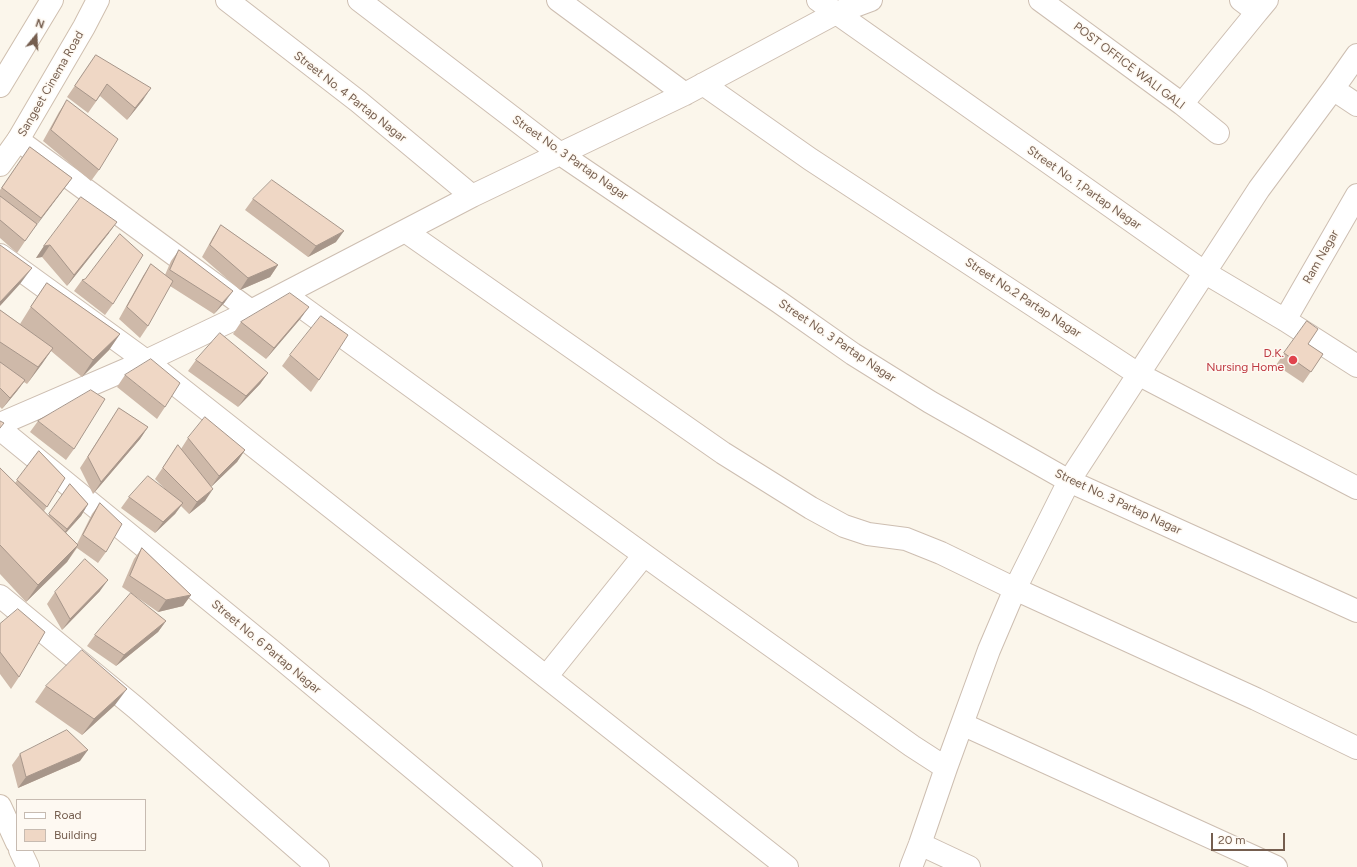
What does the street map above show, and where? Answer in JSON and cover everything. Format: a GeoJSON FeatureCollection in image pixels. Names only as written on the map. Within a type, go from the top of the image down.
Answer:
{"type":"FeatureCollection","features":[{"type":"Feature","properties":{"kind":"street"},"geometry":{"type":"LineString","coordinates":[[0,86],[52,0]]}},
{"type":"Feature","properties":{"kind":"street","name":"Sangeet Cinema Road"},"geometry":{"type":"LineString","coordinates":[[0,165],[18,140],[84,27],[98,0]]}},
{"type":"Feature","properties":{"kind":"street","name":"Street No. 4 Partap Nagar"},"geometry":{"type":"LineString","coordinates":[[227,0],[358,102],[472,196]]}},
{"type":"Feature","properties":{"kind":"street","name":"Street No. 3 Partap Nagar"},"geometry":{"type":"LineString","coordinates":[[359,0],[559,153],[853,354],[930,402],[1069,481],[1357,611]]}},
{"type":"Feature","properties":{"kind":"street","name":"Street No.2 Partap Nagar"},"geometry":{"type":"LineString","coordinates":[[558,0],[694,89],[810,159],[1138,374],[1357,488]]}},
{"type":"Feature","properties":{"kind":"street","name":"Street No. 1,Partap Nagar"},"geometry":{"type":"LineString","coordinates":[[818,0],[1204,272],[1285,320],[1357,366]]}},
{"type":"Feature","properties":{"kind":"street"},"geometry":{"type":"LineString","coordinates":[[0,424],[146,361],[251,311],[472,196],[694,89],[836,13],[871,0]]}},
{"type":"Feature","properties":{"kind":"street","name":"POST OFFICE WALI GALI"},"geometry":{"type":"LineString","coordinates":[[1040,0],[1182,104],[1218,133]]}},
{"type":"Feature","properties":{"kind":"street"},"geometry":{"type":"LineString","coordinates":[[1182,104],[1255,4]]}},
{"type":"Feature","properties":{"kind":"street"},"geometry":{"type":"LineString","coordinates":[[911,867],[989,650],[1015,589],[1069,481],[1259,189],[1357,55]]}},
{"type":"Feature","properties":{"kind":"street"},"geometry":{"type":"LineString","coordinates":[[1333,89],[1357,105]]}},
{"type":"Feature","properties":{"kind":"street"},"geometry":{"type":"LineString","coordinates":[[18,140],[251,311]]}},
{"type":"Feature","properties":{"kind":"street","name":"Ram Nagar"},"geometry":{"type":"LineString","coordinates":[[1285,320],[1357,195]]}},
{"type":"Feature","properties":{"kind":"street"},"geometry":{"type":"LineString","coordinates":[[404,231],[723,453],[811,508],[844,526],[868,534],[906,539],[941,553],[1015,589],[1249,696],[1357,748]]}},
{"type":"Feature","properties":{"kind":"street"},"geometry":{"type":"LineString","coordinates":[[0,255],[146,361],[787,867]]}},
{"type":"Feature","properties":{"kind":"street"},"geometry":{"type":"LineString","coordinates":[[284,294],[644,555],[906,742],[946,768]]}},
{"type":"Feature","properties":{"kind":"street","name":"Street No. 6 Partap Nagar"},"geometry":{"type":"LineString","coordinates":[[0,429],[272,651],[532,867]]}},
{"type":"Feature","properties":{"kind":"street"},"geometry":{"type":"LineString","coordinates":[[546,677],[644,555]]}},
{"type":"Feature","properties":{"kind":"street"},"geometry":{"type":"LineString","coordinates":[[0,596],[136,708],[318,867]]}},
{"type":"Feature","properties":{"kind":"street"},"geometry":{"type":"LineString","coordinates":[[962,724],[1276,867]]}},
{"type":"Feature","properties":{"kind":"street"},"geometry":{"type":"LineString","coordinates":[[2,814],[16,841]]}},
{"type":"Feature","properties":{"kind":"street"},"geometry":{"type":"LineString","coordinates":[[920,844],[969,867]]}},
{"type":"Feature","properties":{"kind":"street"},"geometry":{"type":"LineString","coordinates":[[20,851],[28,867]]}},
{"type":"Feature","properties":{"kind":"building"},"geometry":{"type":"Polygon","coordinates":[[[96,55],[151,88],[135,108],[107,84],[96,101],[75,86],[96,55]]]}},
{"type":"Feature","properties":{"kind":"building"},"geometry":{"type":"Polygon","coordinates":[[[67,100],[118,139],[99,170],[51,130],[67,100]]]}},
{"type":"Feature","properties":{"kind":"building"},"geometry":{"type":"Polygon","coordinates":[[[30,147],[72,178],[41,218],[2,188],[30,147]]]}},
{"type":"Feature","properties":{"kind":"building"},"geometry":{"type":"Polygon","coordinates":[[[272,180],[344,231],[316,246],[253,199],[272,180]]]}},
{"type":"Feature","properties":{"kind":"building"},"geometry":{"type":"Polygon","coordinates":[[[0,196],[37,224],[25,241],[0,220],[0,196]]]}},
{"type":"Feature","properties":{"kind":"building"},"geometry":{"type":"Polygon","coordinates":[[[81,197],[117,222],[74,275],[50,245],[44,246],[81,197]]]}},
{"type":"Feature","properties":{"kind":"building"},"geometry":{"type":"Polygon","coordinates":[[[221,225],[278,265],[248,278],[210,245],[221,225]]]}},
{"type":"Feature","properties":{"kind":"building"},"geometry":{"type":"Polygon","coordinates":[[[120,234],[143,255],[113,304],[82,280],[85,279],[120,234]]]}},
{"type":"Feature","properties":{"kind":"building"},"geometry":{"type":"Polygon","coordinates":[[[0,245],[32,268],[0,302],[0,245]]]}},
{"type":"Feature","properties":{"kind":"building"},"geometry":{"type":"Polygon","coordinates":[[[179,250],[233,291],[222,303],[170,270],[179,250]]]}},
{"type":"Feature","properties":{"kind":"building"},"geometry":{"type":"Polygon","coordinates":[[[151,264],[173,281],[148,326],[127,307],[151,264]]]}},
{"type":"Feature","properties":{"kind":"building"},"geometry":{"type":"Polygon","coordinates":[[[47,283],[120,334],[93,360],[31,307],[47,283]]]}},
{"type":"Feature","properties":{"kind":"building"},"geometry":{"type":"Polygon","coordinates":[[[290,293],[309,307],[274,348],[241,322],[290,293]]]}},
{"type":"Feature","properties":{"kind":"building"},"geometry":{"type":"Polygon","coordinates":[[[0,310],[53,348],[38,367],[0,342],[0,310]]]}},
{"type":"Feature","properties":{"kind":"building"},"geometry":{"type":"Polygon","coordinates":[[[321,316],[348,335],[319,380],[290,355],[321,316]]]}},
{"type":"Feature","properties":{"kind":"building"},"geometry":{"type":"Polygon","coordinates":[[[1307,321],[1318,329],[1308,344],[1323,354],[1311,372],[1284,353],[1307,321]]]}},
{"type":"Feature","properties":{"kind":"building"},"geometry":{"type":"Polygon","coordinates":[[[220,333],[268,373],[246,396],[196,360],[220,333]]]}},
{"type":"Feature","properties":{"kind":"building"},"geometry":{"type":"Polygon","coordinates":[[[151,359],[180,383],[165,407],[125,375],[151,359]]]}},
{"type":"Feature","properties":{"kind":"building"},"geometry":{"type":"Polygon","coordinates":[[[0,362],[25,380],[10,398],[0,388],[0,362]]]}},
{"type":"Feature","properties":{"kind":"building"},"geometry":{"type":"Polygon","coordinates":[[[91,390],[105,399],[74,449],[38,421],[91,390]]]}},
{"type":"Feature","properties":{"kind":"building"},"geometry":{"type":"Polygon","coordinates":[[[119,408],[148,427],[101,482],[88,457],[119,408]]]}},
{"type":"Feature","properties":{"kind":"building"},"geometry":{"type":"Polygon","coordinates":[[[205,417],[245,450],[219,476],[188,438],[205,417]]]}},
{"type":"Feature","properties":{"kind":"building"},"geometry":{"type":"Polygon","coordinates":[[[0,421],[4,423],[0,428],[0,421]]]}},
{"type":"Feature","properties":{"kind":"building"},"geometry":{"type":"Polygon","coordinates":[[[178,445],[213,489],[197,502],[163,468],[178,445]]]}},
{"type":"Feature","properties":{"kind":"building"},"geometry":{"type":"Polygon","coordinates":[[[39,451],[65,478],[47,507],[17,480],[39,451]]]}},
{"type":"Feature","properties":{"kind":"building"},"geometry":{"type":"Polygon","coordinates":[[[0,468],[78,545],[38,585],[0,545],[0,468]]]}},
{"type":"Feature","properties":{"kind":"building"},"geometry":{"type":"Polygon","coordinates":[[[148,476],[183,503],[163,522],[129,497],[148,476]]]}},
{"type":"Feature","properties":{"kind":"building"},"geometry":{"type":"Polygon","coordinates":[[[70,484],[88,504],[67,529],[49,514],[70,484]]]}},
{"type":"Feature","properties":{"kind":"building"},"geometry":{"type":"Polygon","coordinates":[[[100,503],[122,524],[106,552],[83,535],[100,503]]]}},
{"type":"Feature","properties":{"kind":"building"},"geometry":{"type":"Polygon","coordinates":[[[142,548],[191,595],[166,600],[130,576],[142,548]]]}},
{"type":"Feature","properties":{"kind":"building"},"geometry":{"type":"Polygon","coordinates":[[[85,559],[108,580],[70,619],[55,592],[85,559]]]}},
{"type":"Feature","properties":{"kind":"building"},"geometry":{"type":"Polygon","coordinates":[[[131,593],[166,621],[124,655],[95,635],[131,593]]]}},
{"type":"Feature","properties":{"kind":"building"},"geometry":{"type":"Polygon","coordinates":[[[18,609],[45,632],[19,677],[0,652],[0,624],[18,609]]]}},
{"type":"Feature","properties":{"kind":"building"},"geometry":{"type":"Polygon","coordinates":[[[82,650],[127,689],[94,719],[46,686],[82,650]]]}},
{"type":"Feature","properties":{"kind":"building"},"geometry":{"type":"Polygon","coordinates":[[[67,730],[88,750],[26,777],[20,754],[67,730]]]}},
{"type":"Feature","properties":{"kind":"place","name":"D.K. Nursing Home"},"geometry":{"type":"Point","coordinates":[1293,360]}}]}
